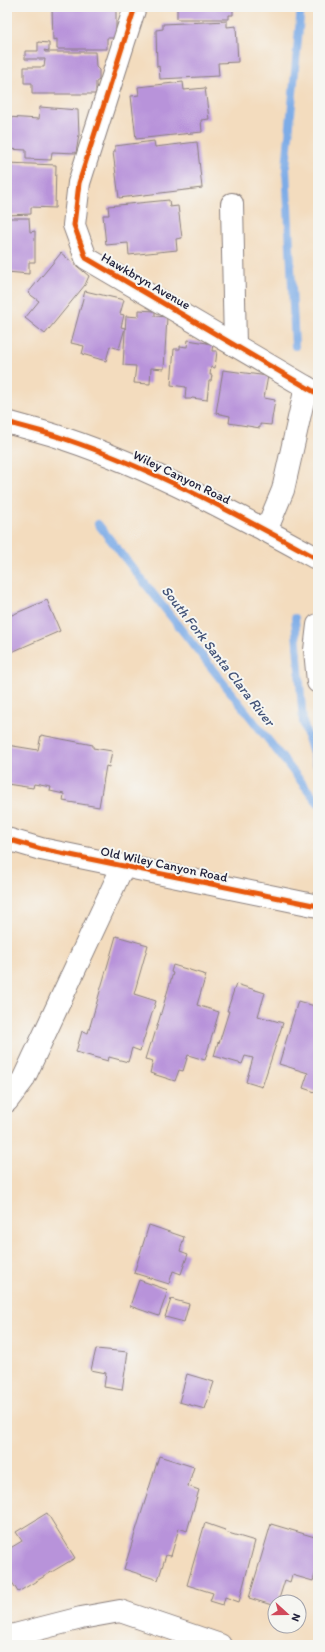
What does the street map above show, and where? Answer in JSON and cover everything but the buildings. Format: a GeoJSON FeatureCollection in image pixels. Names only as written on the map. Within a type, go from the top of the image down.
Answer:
{"type":"FeatureCollection","features":[{"type":"Feature","properties":{"kind":"street","name":"Hawkbryn Avenue"},"geometry":{"type":"LineString","coordinates":[[135,7],[80,183],[74,225],[86,258],[312,390]]}},
{"type":"Feature","properties":{"kind":"street"},"geometry":{"type":"LineString","coordinates":[[232,204],[235,346]]}},
{"type":"Feature","properties":{"kind":"street"},"geometry":{"type":"LineString","coordinates":[[266,531],[283,490],[312,390]]}},
{"type":"Feature","properties":{"kind":"street","name":"Wiley Canyon Road"},"geometry":{"type":"LineString","coordinates":[[7,422],[65,439],[143,469],[318,559]]}},
{"type":"Feature","properties":{"kind":"street"},"geometry":{"type":"LineString","coordinates":[[318,625],[315,650],[318,682]]}},
{"type":"Feature","properties":{"kind":"street","name":"Old Wiley Canyon Road"},"geometry":{"type":"LineString","coordinates":[[7,839],[41,850],[318,906]]}},
{"type":"Feature","properties":{"kind":"street"},"geometry":{"type":"LineString","coordinates":[[7,1101],[23,1080],[122,866]]}},
{"type":"Feature","properties":{"kind":"street"},"geometry":{"type":"LineString","coordinates":[[7,1637],[81,1618],[120,1611],[220,1645]]}},
{"type":"Feature","properties":{"kind":"waterway"},"geometry":{"type":"LineString","coordinates":[[295,346],[286,168],[301,7]]}},
{"type":"Feature","properties":{"kind":"waterway","name":"South Fork Santa Clara River"},"geometry":{"type":"LineString","coordinates":[[98,524],[318,803]]}},
{"type":"Feature","properties":{"kind":"waterway"},"geometry":{"type":"LineString","coordinates":[[295,618],[303,722],[318,769]]}},
{"type":"Feature","properties":{"kind":"cycle path"},"geometry":{"type":"LineString","coordinates":[[135,7],[79,183],[74,225],[86,258],[318,394]]}},
{"type":"Feature","properties":{"kind":"cycle path"},"geometry":{"type":"LineString","coordinates":[[7,422],[98,451],[162,478],[226,509],[318,559]]}},
{"type":"Feature","properties":{"kind":"cycle path"},"geometry":{"type":"LineString","coordinates":[[7,839],[41,849],[318,906]]}}]}
